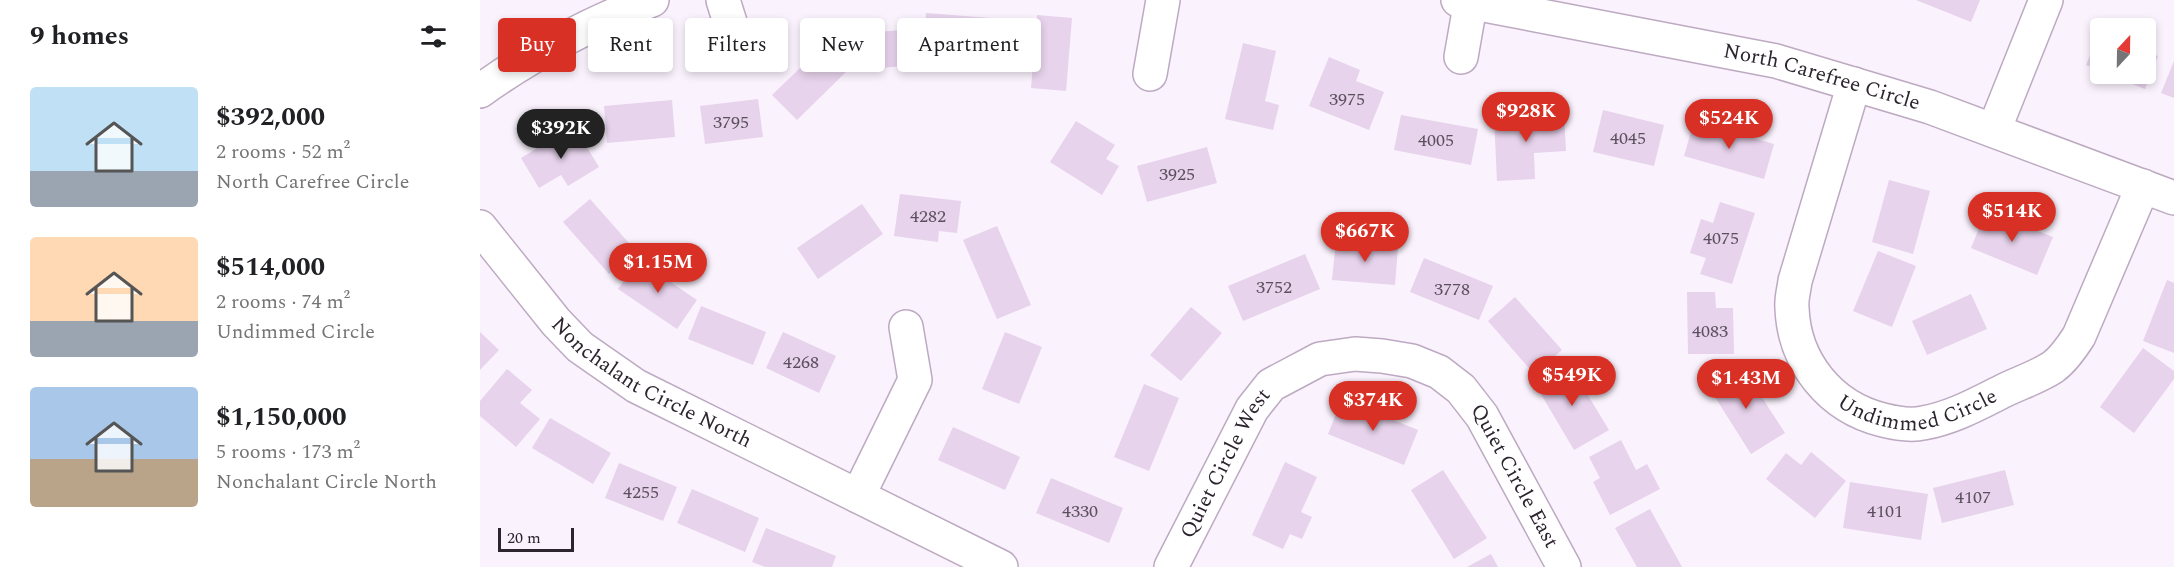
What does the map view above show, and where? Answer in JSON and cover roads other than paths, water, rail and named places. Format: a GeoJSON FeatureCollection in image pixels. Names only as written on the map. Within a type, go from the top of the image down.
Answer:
{"type":"FeatureCollection","features":[{"type":"Feature","properties":{"kind":"street"},"geometry":{"type":"LineString","coordinates":[[480,91],[553,46],[628,9],[652,0]]}},
{"type":"Feature","properties":{"kind":"street"},"geometry":{"type":"LineString","coordinates":[[723,0],[729,18]]}},
{"type":"Feature","properties":{"kind":"street"},"geometry":{"type":"LineString","coordinates":[[1150,74],[1163,0]]}},
{"type":"Feature","properties":{"kind":"street"},"geometry":{"type":"LineString","coordinates":[[1994,130],[2046,0]]}},
{"type":"Feature","properties":{"kind":"street"},"geometry":{"type":"LineString","coordinates":[[1461,57],[1467,1]]}},
{"type":"Feature","properties":{"kind":"street","name":"North Carefree Circle"},"geometry":{"type":"LineString","coordinates":[[1467,1],[1776,61],[1930,107],[2174,198]]}},
{"type":"Feature","properties":{"kind":"street","name":"Undimmed Circle"},"geometry":{"type":"LineString","coordinates":[[1854,84],[1795,281],[1792,306],[1795,332],[1804,359],[1821,384],[1841,402],[1867,416],[1895,423],[1921,424],[1952,416],[2053,367],[2068,352],[2079,336],[2143,186]]}},
{"type":"Feature","properties":{"kind":"street","name":"Nonchalant Circle North"},"geometry":{"type":"LineString","coordinates":[[480,227],[556,322],[580,347],[636,387],[1001,567]]}},
{"type":"Feature","properties":{"kind":"street"},"geometry":{"type":"LineString","coordinates":[[858,496],[915,380],[906,327]]}},
{"type":"Feature","properties":{"kind":"street","name":"Quiet Circle West"},"geometry":{"type":"LineString","coordinates":[[1171,567],[1252,409],[1271,385],[1320,359],[1355,354],[1412,361],[1438,372],[1461,389]]}},
{"type":"Feature","properties":{"kind":"street","name":"Quiet Circle East"},"geometry":{"type":"LineString","coordinates":[[1461,389],[1482,416],[1564,567]]}}]}
